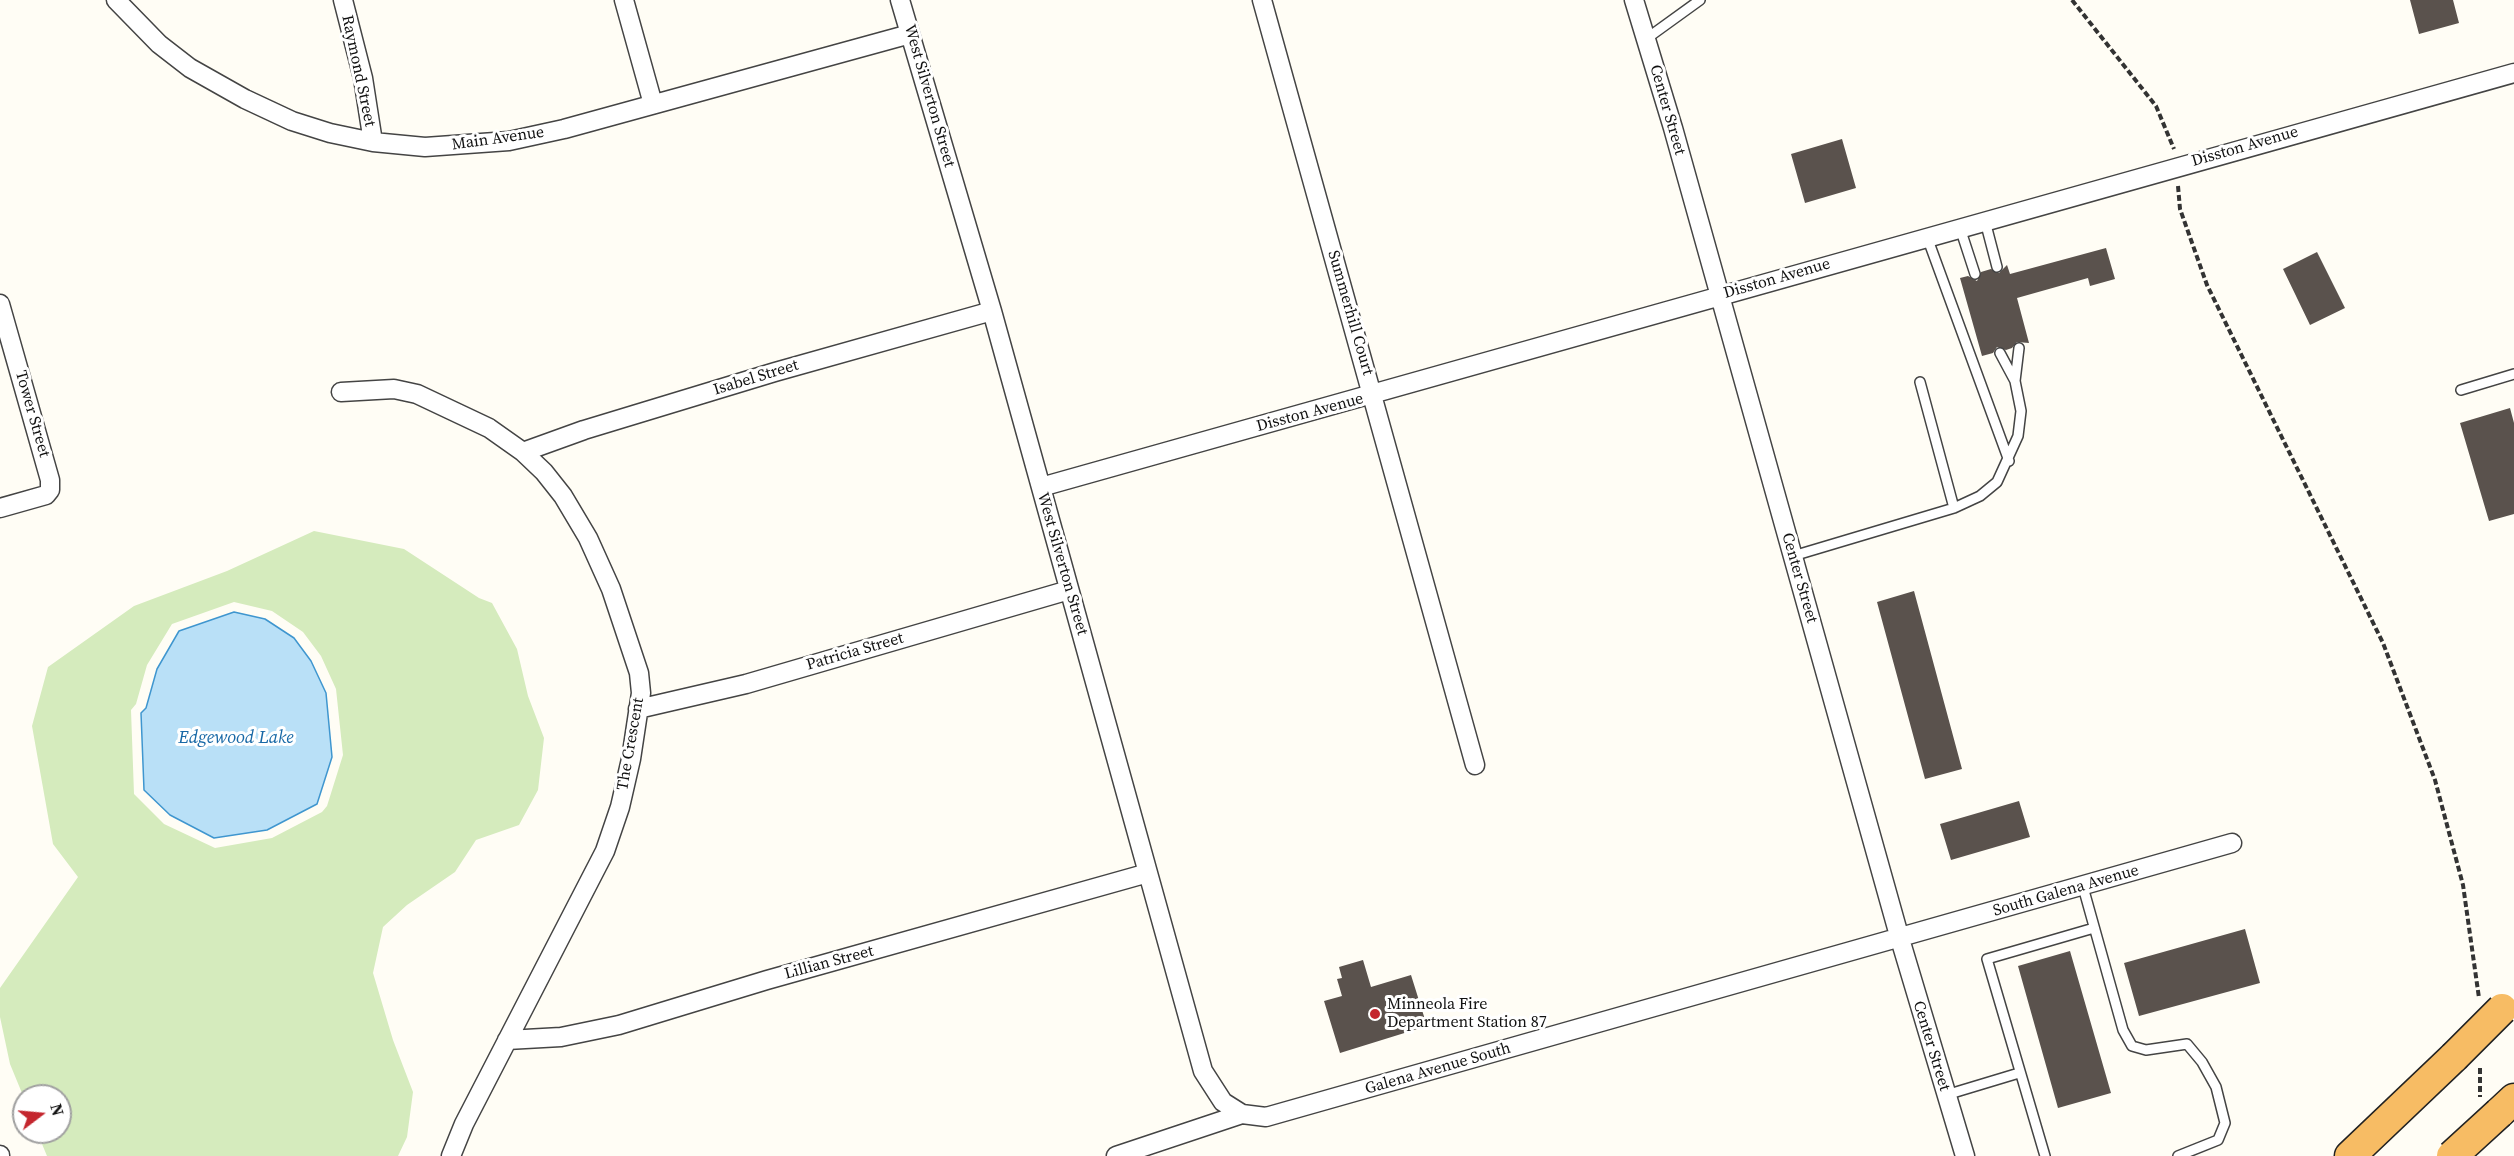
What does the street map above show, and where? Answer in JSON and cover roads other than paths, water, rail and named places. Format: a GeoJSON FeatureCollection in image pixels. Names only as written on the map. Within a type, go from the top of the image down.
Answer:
{"type":"FeatureCollection","features":[{"type":"Feature","properties":{"kind":"highway"},"geometry":{"type":"LineString","coordinates":[[2350,1156],[2467,1058],[2498,1002]]}},
{"type":"Feature","properties":{"kind":"highway"},"geometry":{"type":"LineString","coordinates":[[2452,1156],[2498,1106]]}},
{"type":"Feature","properties":{"kind":"street","name":"Main Avenue"},"geometry":{"type":"LineString","coordinates":[[116,0],[159,44],[190,68],[245,99],[292,121],[330,133],[373,142],[425,147],[509,141],[564,129],[910,34]]}},
{"type":"Feature","properties":{"kind":"street","name":"Raymond Street"},"geometry":{"type":"LineString","coordinates":[[343,0],[363,78],[373,142]]}},
{"type":"Feature","properties":{"kind":"street"},"geometry":{"type":"LineString","coordinates":[[624,0],[653,104]]}},
{"type":"Feature","properties":{"kind":"street","name":"West Silverton Street"},"geometry":{"type":"LineString","coordinates":[[900,0],[992,311],[1203,1071],[1223,1102],[1242,1114]]}},
{"type":"Feature","properties":{"kind":"street","name":"Summerhill Court"},"geometry":{"type":"LineString","coordinates":[[1262,0],[1475,765]]}},
{"type":"Feature","properties":{"kind":"street","name":"Center Street"},"geometry":{"type":"LineString","coordinates":[[1634,0],[1963,1155]]}},
{"type":"Feature","properties":{"kind":"street","name":"Disston Avenue"},"geometry":{"type":"LineString","coordinates":[[1041,487],[1373,396],[1719,295],[2514,72]]}},
{"type":"Feature","properties":{"kind":"street","name":"Tower Street"},"geometry":{"type":"LineString","coordinates":[[0,304],[50,480],[50,490],[46,495],[0,508]]}},
{"type":"Feature","properties":{"kind":"street","name":"Isabel Street"},"geometry":{"type":"LineString","coordinates":[[523,452],[584,430],[775,372],[992,311]]}},
{"type":"Feature","properties":{"kind":"street","name":"The Crescent"},"geometry":{"type":"LineString","coordinates":[[341,392],[394,389],[417,394],[489,428],[523,452],[544,472],[563,496],[588,538],[611,589],[639,673],[641,693],[620,807],[605,851],[464,1124],[451,1156]]}},
{"type":"Feature","properties":{"kind":"street","name":"Patricia Street"},"geometry":{"type":"LineString","coordinates":[[638,709],[746,684],[1070,590]]}},
{"type":"Feature","properties":{"kind":"street","name":"South Galena Avenue"},"geometry":{"type":"LineString","coordinates":[[1900,939],[2232,843]]}},
{"type":"Feature","properties":{"kind":"street","name":"Lillian Street"},"geometry":{"type":"LineString","coordinates":[[507,1040],[561,1037],[620,1025],[767,980],[1148,873]]}},
{"type":"Feature","properties":{"kind":"street","name":"Galena Avenue South"},"geometry":{"type":"LineString","coordinates":[[1116,1156],[1242,1114],[1266,1117],[1900,939]]}},
{"type":"Feature","properties":{"kind":"lane"},"geometry":{"type":"LineString","coordinates":[[1646,39],[1700,0]]}},
{"type":"Feature","properties":{"kind":"lane"},"geometry":{"type":"LineString","coordinates":[[1984,221],[1997,267]]}},
{"type":"Feature","properties":{"kind":"lane"},"geometry":{"type":"LineString","coordinates":[[1960,227],[1975,274]]}},
{"type":"Feature","properties":{"kind":"lane"},"geometry":{"type":"LineString","coordinates":[[1927,237],[2009,461]]}},
{"type":"Feature","properties":{"kind":"lane"},"geometry":{"type":"LineString","coordinates":[[2015,381],[2019,348]]}},
{"type":"Feature","properties":{"kind":"lane"},"geometry":{"type":"LineString","coordinates":[[1792,556],[1954,508],[1980,496],[1997,482],[2009,461],[2018,436],[2021,411],[2015,381],[2000,352]]}},
{"type":"Feature","properties":{"kind":"lane"},"geometry":{"type":"LineString","coordinates":[[2461,390],[2514,374]]}},
{"type":"Feature","properties":{"kind":"lane"},"geometry":{"type":"LineString","coordinates":[[1920,382],[1954,508]]}},
{"type":"Feature","properties":{"kind":"lane"},"geometry":{"type":"LineString","coordinates":[[2083,887],[2123,1030],[2132,1046],[2146,1050],[2187,1044],[2202,1062],[2216,1087],[2225,1123],[2218,1140],[2178,1156]]}},
{"type":"Feature","properties":{"kind":"lane"},"geometry":{"type":"LineString","coordinates":[[2045,1156],[1987,959],[2094,928]]}},
{"type":"Feature","properties":{"kind":"lane"},"geometry":{"type":"LineString","coordinates":[[1946,1095],[2019,1072]]}},
{"type":"Feature","properties":{"kind":"water","name":"Edgewood Lake"},"geometry":{"type":"Polygon","coordinates":[[[234,612],[265,619],[294,638],[311,661],[326,693],[332,757],[317,804],[267,830],[214,838],[170,815],[144,790],[141,713],[146,708],[157,669],[179,631],[234,612]]]}},
{"type":"Feature","properties":{"kind":"place","name":"Minneola Fire Department Station 87"},"geometry":{"type":"Point","coordinates":[1375,1014]}}]}
